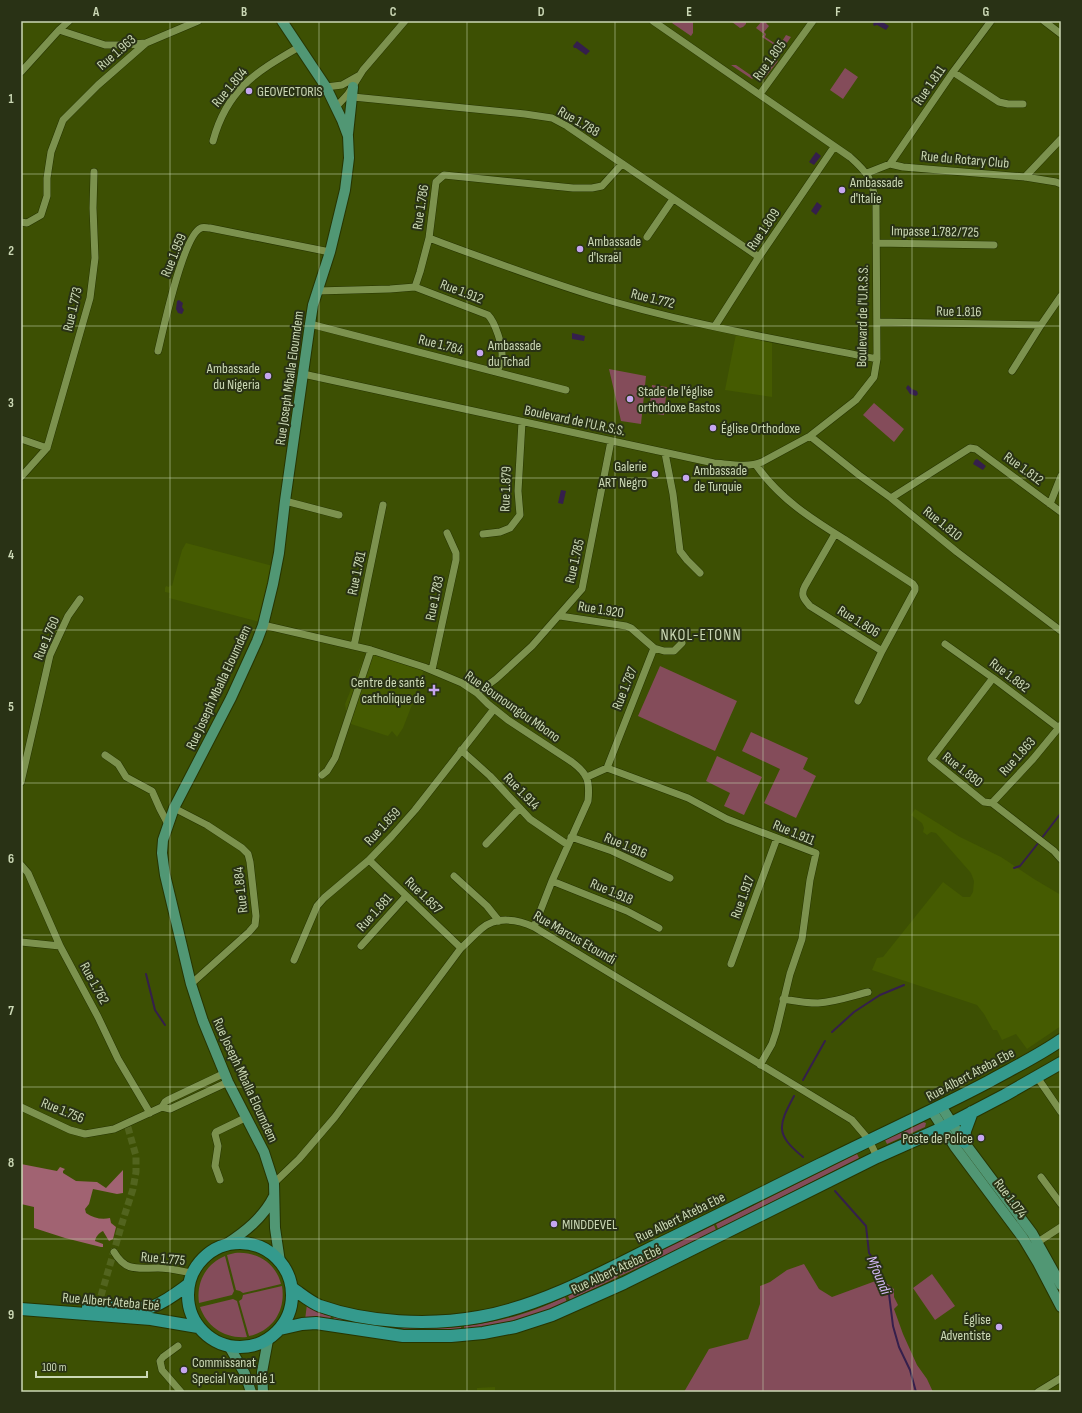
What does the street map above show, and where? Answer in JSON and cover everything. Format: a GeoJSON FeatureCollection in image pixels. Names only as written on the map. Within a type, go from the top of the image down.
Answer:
{"type":"FeatureCollection","features":[{"type":"Feature","properties":{"kind":"highway","name":"Rue Albert Ateba Ebe"},"geometry":{"type":"LineString","coordinates":[[292,1288],[319,1305],[365,1317],[395,1321],[453,1321],[480,1317],[521,1307],[619,1264],[869,1140],[937,1108],[1048,1049],[1061,1040]]}},
{"type":"Feature","properties":{"kind":"highway","name":"Rue Albert Ateba Ebé"},"geometry":{"type":"LineString","coordinates":[[280,1329],[302,1324],[316,1323],[403,1336],[451,1336],[483,1333],[515,1327],[581,1303],[624,1283],[877,1157],[972,1112],[1061,1063]]}},
{"type":"Feature","properties":{"kind":"highway"},"geometry":{"type":"LineString","coordinates":[[964,1142],[965,1131],[972,1112]]}},
{"type":"Feature","properties":{"kind":"highway"},"geometry":{"type":"LineString","coordinates":[[237,1243],[260,1247],[271,1253],[280,1262],[292,1288],[290,1310],[280,1329],[268,1340],[256,1345],[242,1348],[229,1346],[212,1340],[198,1327],[192,1317],[187,1295],[190,1279],[198,1264],[215,1249],[225,1245],[237,1243]]}},
{"type":"Feature","properties":{"kind":"highway","name":"Rue Albert Ateba Ebé"},"geometry":{"type":"LineString","coordinates":[[21,1300],[76,1305],[144,1308],[162,1302],[190,1279]]}},
{"type":"Feature","properties":{"kind":"highway","name":"Rue Albert Ateba Ebé"},"geometry":{"type":"LineString","coordinates":[[21,1309],[152,1318],[198,1327]]}},
{"type":"Feature","properties":{"kind":"main road","name":"Rue Joseph Mballa Eloumdem"},"geometry":{"type":"LineString","coordinates":[[280,1262],[275,1228],[274,1183],[264,1152],[226,1077],[203,1021],[191,984],[165,875],[162,853],[163,840],[174,808],[251,656],[263,625],[279,553],[310,324],[317,291],[330,252],[345,190],[349,158],[348,136],[326,87],[282,21]]}},
{"type":"Feature","properties":{"kind":"main road"},"geometry":{"type":"LineString","coordinates":[[348,136],[353,92]]}},
{"type":"Feature","properties":{"kind":"main road","name":"Rue 1.074"},"geometry":{"type":"LineString","coordinates":[[937,1108],[944,1126],[1049,1272],[1061,1285]]}},
{"type":"Feature","properties":{"kind":"main road","name":"Rue 1.074"},"geometry":{"type":"LineString","coordinates":[[944,1126],[964,1142],[1038,1242],[1061,1307]]}},
{"type":"Feature","properties":{"kind":"main road"},"geometry":{"type":"LineString","coordinates":[[225,1245],[241,1235],[265,1212],[275,1194]]}},
{"type":"Feature","properties":{"kind":"main road"},"geometry":{"type":"LineString","coordinates":[[263,1392],[262,1372],[268,1340]]}},
{"type":"Feature","properties":{"kind":"main road"},"geometry":{"type":"LineString","coordinates":[[229,1346],[245,1374],[251,1392]]}},
{"type":"Feature","properties":{"kind":"street"},"geometry":{"type":"LineString","coordinates":[[21,72],[69,21]]}},
{"type":"Feature","properties":{"kind":"street","name":"Rue 1.963"},"geometry":{"type":"LineString","coordinates":[[21,222],[27,222],[41,215],[47,196],[47,178],[51,152],[63,120],[98,85],[146,43],[198,21]]}},
{"type":"Feature","properties":{"kind":"street"},"geometry":{"type":"LineString","coordinates":[[326,87],[342,85],[358,76],[405,21]]}},
{"type":"Feature","properties":{"kind":"street","name":"Boulevard de l'U.R.S.S."},"geometry":{"type":"LineString","coordinates":[[303,374],[714,464],[756,465],[810,436],[856,400],[874,377],[877,359],[876,202],[873,187],[867,173],[850,157],[653,21]]}},
{"type":"Feature","properties":{"kind":"street","name":"Rue 1.805"},"geometry":{"type":"LineString","coordinates":[[760,94],[812,21]]}},
{"type":"Feature","properties":{"kind":"street","name":"Rue 1.811"},"geometry":{"type":"LineString","coordinates":[[890,164],[953,72],[991,21]]}},
{"type":"Feature","properties":{"kind":"street"},"geometry":{"type":"LineString","coordinates":[[1044,21],[1061,34]]}},
{"type":"Feature","properties":{"kind":"street"},"geometry":{"type":"LineString","coordinates":[[59,30],[105,45],[146,43]]}},
{"type":"Feature","properties":{"kind":"street","name":"Rue 1.804"},"geometry":{"type":"LineString","coordinates":[[213,141],[217,124],[224,110],[247,81],[262,69],[299,47]]}},
{"type":"Feature","properties":{"kind":"street"},"geometry":{"type":"LineString","coordinates":[[953,72],[999,102],[1008,104],[1023,104]]}},
{"type":"Feature","properties":{"kind":"street"},"geometry":{"type":"LineString","coordinates":[[336,107],[353,92],[358,76]]}},
{"type":"Feature","properties":{"kind":"street","name":"Rue 1.788"},"geometry":{"type":"LineString","coordinates":[[353,92],[552,118],[567,126],[759,257]]}},
{"type":"Feature","properties":{"kind":"street"},"geometry":{"type":"LineString","coordinates":[[1025,177],[1061,139]]}},
{"type":"Feature","properties":{"kind":"street","name":"Rue 1.809"},"geometry":{"type":"LineString","coordinates":[[715,326],[759,257],[834,147]]}},
{"type":"Feature","properties":{"kind":"street","name":"Rue 1.786"},"geometry":{"type":"LineString","coordinates":[[415,287],[429,238],[436,182],[444,175],[573,188],[592,188],[602,186],[622,164]]}},
{"type":"Feature","properties":{"kind":"street"},"geometry":{"type":"LineString","coordinates":[[867,173],[890,164]]}},
{"type":"Feature","properties":{"kind":"street","name":"Rue du Rotary Club"},"geometry":{"type":"LineString","coordinates":[[890,164],[903,167],[1025,177],[1061,184]]}},
{"type":"Feature","properties":{"kind":"street","name":"Rue 1.773"},"geometry":{"type":"LineString","coordinates":[[21,477],[48,448],[90,298],[94,258],[94,172]]}},
{"type":"Feature","properties":{"kind":"street"},"geometry":{"type":"LineString","coordinates":[[647,237],[673,199]]}},
{"type":"Feature","properties":{"kind":"street","name":"Rue 1.959"},"geometry":{"type":"LineString","coordinates":[[158,351],[170,300],[183,256],[198,230],[202,228],[210,228],[330,252]]}},
{"type":"Feature","properties":{"kind":"street","name":"Rue 1.772"},"geometry":{"type":"LineString","coordinates":[[429,238],[591,295],[631,306],[715,326],[877,359]]}},
{"type":"Feature","properties":{"kind":"street","name":"Impasse 1.782/725"},"geometry":{"type":"LineString","coordinates":[[876,243],[994,245]]}},
{"type":"Feature","properties":{"kind":"street"},"geometry":{"type":"LineString","coordinates":[[317,291],[415,287]]}},
{"type":"Feature","properties":{"kind":"street","name":"Rue 1.912"},"geometry":{"type":"LineString","coordinates":[[415,287],[488,315],[492,319],[502,350],[502,356],[497,372]]}},
{"type":"Feature","properties":{"kind":"street"},"geometry":{"type":"LineString","coordinates":[[1012,371],[1061,296]]}},
{"type":"Feature","properties":{"kind":"street","name":"Rue 1.816"},"geometry":{"type":"LineString","coordinates":[[877,322],[1041,325]]}},
{"type":"Feature","properties":{"kind":"street","name":"Rue 1.784"},"geometry":{"type":"LineString","coordinates":[[310,324],[566,390]]}},
{"type":"Feature","properties":{"kind":"street","name":"Rue 1.879"},"geometry":{"type":"LineString","coordinates":[[483,534],[500,532],[510,528],[520,515],[518,491],[522,422]]}},
{"type":"Feature","properties":{"kind":"street","name":"Rue 1.810"},"geometry":{"type":"LineString","coordinates":[[810,436],[891,498],[957,552],[1060,628]]}},
{"type":"Feature","properties":{"kind":"street"},"geometry":{"type":"LineString","coordinates":[[21,439],[48,448]]}},
{"type":"Feature","properties":{"kind":"street","name":"Rue 1.785"},"geometry":{"type":"LineString","coordinates":[[478,693],[496,679],[532,646],[560,616],[582,589],[611,441]]}},
{"type":"Feature","properties":{"kind":"street","name":"Rue 1.812"},"geometry":{"type":"LineString","coordinates":[[891,498],[970,448],[976,449],[1061,512]]}},
{"type":"Feature","properties":{"kind":"street"},"geometry":{"type":"LineString","coordinates":[[665,453],[673,494],[680,551],[700,573]]}},
{"type":"Feature","properties":{"kind":"street","name":"Rue 1.806"},"geometry":{"type":"LineString","coordinates":[[756,465],[762,474],[790,503],[913,584],[915,590],[882,651],[810,606],[803,598],[802,592],[835,534]]}},
{"type":"Feature","properties":{"kind":"street"},"geometry":{"type":"LineString","coordinates":[[1050,504],[1061,476]]}},
{"type":"Feature","properties":{"kind":"street"},"geometry":{"type":"LineString","coordinates":[[285,501],[339,515]]}},
{"type":"Feature","properties":{"kind":"street","name":"Rue 1.781"},"geometry":{"type":"LineString","coordinates":[[354,646],[383,505]]}},
{"type":"Feature","properties":{"kind":"street","name":"Rue 1.783"},"geometry":{"type":"LineString","coordinates":[[432,670],[456,560],[456,553],[447,533]]}},
{"type":"Feature","properties":{"kind":"street","name":"Rue 1.760"},"geometry":{"type":"LineString","coordinates":[[21,782],[50,655],[68,616],[80,599]]}},
{"type":"Feature","properties":{"kind":"street","name":"Rue 1.920"},"geometry":{"type":"LineString","coordinates":[[560,616],[626,626],[631,628],[654,648]]}},
{"type":"Feature","properties":{"kind":"street","name":"Rue Bounoungou Mbono"},"geometry":{"type":"LineString","coordinates":[[263,625],[371,650],[432,670],[462,683],[478,693],[508,720],[582,769],[587,777]]}},
{"type":"Feature","properties":{"kind":"street"},"geometry":{"type":"LineString","coordinates":[[654,648],[664,651],[674,651],[682,643]]}},
{"type":"Feature","properties":{"kind":"street","name":"Rue 1.882"},"geometry":{"type":"LineString","coordinates":[[945,644],[1060,727]]}},
{"type":"Feature","properties":{"kind":"street","name":"Rue 1.787"},"geometry":{"type":"LineString","coordinates":[[607,768],[654,648]]}},
{"type":"Feature","properties":{"kind":"street"},"geometry":{"type":"LineString","coordinates":[[322,775],[327,772],[335,758],[371,650]]}},
{"type":"Feature","properties":{"kind":"street"},"geometry":{"type":"LineString","coordinates":[[858,701],[882,651]]}},
{"type":"Feature","properties":{"kind":"street","name":"Rue 1.880"},"geometry":{"type":"LineString","coordinates":[[993,678],[930,759],[984,802],[992,803],[1054,851],[1061,859]]}},
{"type":"Feature","properties":{"kind":"street","name":"Rue 1.859"},"geometry":{"type":"LineString","coordinates":[[294,960],[317,906],[324,898],[369,860],[392,836],[415,810],[494,709]]}},
{"type":"Feature","properties":{"kind":"street","name":"Rue 1.863"},"geometry":{"type":"LineString","coordinates":[[992,803],[1060,727]]}},
{"type":"Feature","properties":{"kind":"street","name":"Rue 1.914"},"geometry":{"type":"LineString","coordinates":[[461,750],[490,776],[530,819],[568,845]]}},
{"type":"Feature","properties":{"kind":"street"},"geometry":{"type":"LineString","coordinates":[[105,755],[118,764],[126,777],[152,790],[168,824]]}},
{"type":"Feature","properties":{"kind":"street"},"geometry":{"type":"LineString","coordinates":[[534,926],[571,837],[588,801],[589,789],[587,777],[607,768]]}},
{"type":"Feature","properties":{"kind":"street","name":"Rue 1.911"},"geometry":{"type":"LineString","coordinates":[[607,768],[688,798],[727,819],[816,853],[810,880],[802,939],[783,999],[776,1032],[772,1044],[760,1065]]}},
{"type":"Feature","properties":{"kind":"street","name":"Rue 1.884"},"geometry":{"type":"LineString","coordinates":[[174,808],[207,825],[242,848],[248,854],[255,908],[255,925],[250,932],[191,984]]}},
{"type":"Feature","properties":{"kind":"street"},"geometry":{"type":"LineString","coordinates":[[486,844],[520,808]]}},
{"type":"Feature","properties":{"kind":"street","name":"Rue 1.916"},"geometry":{"type":"LineString","coordinates":[[571,837],[612,851],[670,878]]}},
{"type":"Feature","properties":{"kind":"street","name":"Rue 1.917"},"geometry":{"type":"LineString","coordinates":[[731,964],[777,838]]}},
{"type":"Feature","properties":{"kind":"street","name":"Rue 1.857"},"geometry":{"type":"LineString","coordinates":[[369,860],[461,948]]}},
{"type":"Feature","properties":{"kind":"street","name":"Rue 1.762"},"geometry":{"type":"LineString","coordinates":[[21,864],[28,873],[60,946],[98,1017],[118,1059],[150,1112]]}},
{"type":"Feature","properties":{"kind":"street"},"geometry":{"type":"LineString","coordinates":[[454,876],[487,906],[499,921]]}},
{"type":"Feature","properties":{"kind":"street","name":"Rue 1.918"},"geometry":{"type":"LineString","coordinates":[[552,881],[627,911],[660,928]]}},
{"type":"Feature","properties":{"kind":"street","name":"Rue 1.881"},"geometry":{"type":"LineString","coordinates":[[361,946],[406,896]]}},
{"type":"Feature","properties":{"kind":"street","name":"Rue Marcus Etoundi"},"geometry":{"type":"LineString","coordinates":[[274,1183],[308,1149],[335,1117],[461,948],[482,928],[490,923],[514,920],[534,926],[852,1120],[869,1140],[877,1157]]}},
{"type":"Feature","properties":{"kind":"street"},"geometry":{"type":"LineString","coordinates":[[21,942],[60,946]]}},
{"type":"Feature","properties":{"kind":"street"},"geometry":{"type":"LineString","coordinates":[[783,999],[819,1003],[868,992]]}},
{"type":"Feature","properties":{"kind":"street","name":"Rue 1.756"},"geometry":{"type":"LineString","coordinates":[[21,1107],[70,1130],[85,1134],[114,1129],[162,1107],[164,1102],[168,1100],[226,1077]]}},
{"type":"Feature","properties":{"kind":"street"},"geometry":{"type":"LineString","coordinates":[[1037,1077],[1061,1112]]}},
{"type":"Feature","properties":{"kind":"street"},"geometry":{"type":"LineString","coordinates":[[220,1180],[215,1170],[218,1146],[215,1134],[216,1132],[247,1117]]}},
{"type":"Feature","properties":{"kind":"street"},"geometry":{"type":"LineString","coordinates":[[1041,1177],[1061,1204]]}},
{"type":"Feature","properties":{"kind":"street"},"geometry":{"type":"LineString","coordinates":[[1038,1242],[1061,1227]]}},
{"type":"Feature","properties":{"kind":"street","name":"Rue 1.775"},"geometry":{"type":"LineString","coordinates":[[114,1252],[125,1265],[132,1268],[159,1268],[190,1279]]}},
{"type":"Feature","properties":{"kind":"street"},"geometry":{"type":"LineString","coordinates":[[178,1346],[160,1361],[162,1370],[181,1392]]}},
{"type":"Feature","properties":{"kind":"street"},"geometry":{"type":"LineString","coordinates":[[1038,1392],[1061,1378]]}},
{"type":"Feature","properties":{"kind":"shaded area"},"geometry":{"type":"Polygon","coordinates":[[[673,21],[693,21],[693,33],[691,36],[672,23],[673,21]]]}},
{"type":"Feature","properties":{"kind":"shaded area"},"geometry":{"type":"Polygon","coordinates":[[[726,21],[746,21],[746,24],[740,28],[732,22],[726,21]]]}},
{"type":"Feature","properties":{"kind":"shaded area"},"geometry":{"type":"Polygon","coordinates":[[[762,21],[767,21],[766,23],[769,26],[764,32],[766,34],[765,37],[779,46],[786,35],[791,37],[782,50],[762,37],[764,34],[756,28],[762,21]]]}},
{"type":"Feature","properties":{"kind":"shaded area"},"geometry":{"type":"Polygon","coordinates":[[[875,21],[877,23],[878,21],[881,21],[889,26],[886,30],[877,25],[874,26],[873,24],[875,21]]]}},
{"type":"Feature","properties":{"kind":"shaded area"},"geometry":{"type":"Polygon","coordinates":[[[577,41],[590,51],[586,55],[574,48],[573,46],[577,41]]]}},
{"type":"Feature","properties":{"kind":"shaded area"},"geometry":{"type":"Polygon","coordinates":[[[775,59],[778,61],[764,79],[763,76],[775,59]]]}},
{"type":"Feature","properties":{"kind":"shaded area"},"geometry":{"type":"Polygon","coordinates":[[[731,65],[736,65],[752,76],[755,76],[752,79],[731,65]]]}},
{"type":"Feature","properties":{"kind":"shaded area"},"geometry":{"type":"Polygon","coordinates":[[[845,68],[858,77],[843,99],[830,90],[845,68]]]}},
{"type":"Feature","properties":{"kind":"shaded area"},"geometry":{"type":"Polygon","coordinates":[[[816,152],[821,156],[814,165],[809,162],[816,152]]]}},
{"type":"Feature","properties":{"kind":"shaded area"},"geometry":{"type":"Polygon","coordinates":[[[817,202],[822,206],[816,215],[811,211],[817,202]]]}},
{"type":"Feature","properties":{"kind":"shaded area"},"geometry":{"type":"Polygon","coordinates":[[[179,300],[183,303],[182,307],[184,310],[182,314],[178,313],[176,309],[177,301],[179,300]]]}},
{"type":"Feature","properties":{"kind":"shaded area"},"geometry":{"type":"Polygon","coordinates":[[[572,333],[585,336],[584,341],[572,339],[572,333]]]}},
{"type":"Feature","properties":{"kind":"shaded area"},"geometry":{"type":"Polygon","coordinates":[[[736,334],[772,342],[772,397],[725,390],[736,334]]]}},
{"type":"Feature","properties":{"kind":"shaded area","name":"Stade de l'église orthodoxe Bastos"},"geometry":{"type":"Polygon","coordinates":[[[609,369],[646,376],[641,424],[621,421],[609,369]]]}},
{"type":"Feature","properties":{"kind":"shaded area"},"geometry":{"type":"Polygon","coordinates":[[[652,385],[667,387],[664,415],[649,413],[652,385]]]}},
{"type":"Feature","properties":{"kind":"shaded area"},"geometry":{"type":"Polygon","coordinates":[[[908,385],[917,391],[918,394],[916,396],[910,394],[906,388],[908,385]]]}},
{"type":"Feature","properties":{"kind":"shaded area"},"geometry":{"type":"Polygon","coordinates":[[[874,403],[904,429],[894,442],[863,415],[874,403]]]}},
{"type":"Feature","properties":{"kind":"shaded area"},"geometry":{"type":"Polygon","coordinates":[[[977,459],[986,466],[983,470],[973,464],[977,459]]]}},
{"type":"Feature","properties":{"kind":"shaded area"},"geometry":{"type":"Polygon","coordinates":[[[561,490],[566,491],[563,504],[558,503],[561,490]]]}},
{"type":"Feature","properties":{"kind":"shaded area"},"geometry":{"type":"Polygon","coordinates":[[[186,543],[273,566],[260,622],[169,598],[170,593],[165,592],[165,588],[166,586],[172,586],[182,550],[186,543]]]}},
{"type":"Feature","properties":{"kind":"shaded area"},"geometry":{"type":"Polygon","coordinates":[[[366,653],[424,669],[403,728],[397,737],[392,731],[388,736],[348,723],[345,704],[366,653]]]}},
{"type":"Feature","properties":{"kind":"shaded area"},"geometry":{"type":"Polygon","coordinates":[[[660,666],[737,701],[715,751],[638,716],[660,666]]]}},
{"type":"Feature","properties":{"kind":"shaded area"},"geometry":{"type":"Polygon","coordinates":[[[751,732],[808,758],[803,769],[816,776],[796,818],[764,803],[780,769],[742,751],[751,732]]]}},
{"type":"Feature","properties":{"kind":"shaded area"},"geometry":{"type":"Polygon","coordinates":[[[717,756],[762,777],[744,815],[724,806],[730,793],[706,781],[717,756]]]}},
{"type":"Feature","properties":{"kind":"shaded area"},"geometry":{"type":"Polygon","coordinates":[[[915,809],[960,837],[1001,857],[1061,895],[1061,1026],[1027,1049],[1016,1034],[1002,1040],[997,1030],[993,1030],[977,1005],[872,970],[877,958],[883,957],[943,882],[963,897],[970,897],[973,892],[974,881],[971,873],[936,833],[931,832],[927,835],[923,832],[924,828],[922,823],[911,815],[915,809]]]}},
{"type":"Feature","properties":{"kind":"shaded area"},"geometry":{"type":"Polygon","coordinates":[[[923,1122],[926,1123],[925,1127],[887,1144],[885,1140],[923,1122]]]}},
{"type":"Feature","properties":{"kind":"shaded area"},"geometry":{"type":"Polygon","coordinates":[[[857,1154],[859,1158],[718,1229],[716,1224],[857,1154]]]}},
{"type":"Feature","properties":{"kind":"shaded area"},"geometry":{"type":"Polygon","coordinates":[[[21,1164],[57,1171],[60,1167],[65,1169],[63,1173],[76,1181],[97,1182],[106,1188],[123,1170],[123,1193],[117,1194],[93,1189],[89,1204],[85,1209],[86,1213],[89,1215],[101,1219],[110,1218],[111,1223],[116,1227],[113,1239],[109,1241],[103,1231],[97,1236],[95,1241],[103,1244],[103,1247],[101,1247],[34,1228],[34,1207],[21,1204],[21,1164]]]}},
{"type":"Feature","properties":{"kind":"shaded area"},"geometry":{"type":"Polygon","coordinates":[[[714,1225],[716,1230],[620,1276],[618,1271],[714,1225]]]}},
{"type":"Feature","properties":{"kind":"shaded area"},"geometry":{"type":"Polygon","coordinates":[[[235,1253],[257,1256],[270,1264],[275,1270],[281,1284],[243,1293],[236,1290],[227,1255],[235,1253]]]}},
{"type":"Feature","properties":{"kind":"shaded area"},"geometry":{"type":"Polygon","coordinates":[[[225,1256],[234,1291],[232,1295],[199,1303],[199,1288],[204,1275],[212,1264],[225,1256]]]}},
{"type":"Feature","properties":{"kind":"shaded area"},"geometry":{"type":"Polygon","coordinates":[[[804,1264],[819,1289],[832,1297],[881,1279],[894,1289],[894,1297],[898,1305],[894,1309],[903,1334],[917,1365],[927,1379],[933,1392],[684,1392],[709,1349],[748,1339],[760,1304],[760,1286],[770,1282],[787,1270],[804,1264]]]}},
{"type":"Feature","properties":{"kind":"shaded area"},"geometry":{"type":"Polygon","coordinates":[[[616,1272],[618,1277],[570,1300],[568,1296],[616,1272]]]}},
{"type":"Feature","properties":{"kind":"shaded area"},"geometry":{"type":"Polygon","coordinates":[[[932,1274],[955,1306],[935,1320],[913,1288],[932,1274]]]}},
{"type":"Feature","properties":{"kind":"shaded area"},"geometry":{"type":"Polygon","coordinates":[[[282,1286],[282,1303],[276,1318],[265,1329],[249,1336],[239,1301],[242,1299],[243,1295],[282,1286]]]}},
{"type":"Feature","properties":{"kind":"shaded area"},"geometry":{"type":"Polygon","coordinates":[[[565,1297],[567,1302],[539,1314],[506,1323],[464,1330],[464,1326],[516,1316],[540,1308],[565,1297]]]}},
{"type":"Feature","properties":{"kind":"shaded area"},"geometry":{"type":"Polygon","coordinates":[[[233,1299],[237,1301],[247,1337],[224,1334],[212,1326],[203,1314],[200,1307],[233,1299]]]}},
{"type":"Feature","properties":{"kind":"shaded area"},"geometry":{"type":"Polygon","coordinates":[[[307,1304],[325,1315],[331,1316],[330,1320],[305,1320],[307,1304]]]}},
{"type":"Feature","properties":{"kind":"shaded area"},"geometry":{"type":"Polygon","coordinates":[[[334,1316],[383,1325],[383,1329],[333,1321],[334,1316]]]}},
{"type":"Feature","properties":{"kind":"shaded area"},"geometry":{"type":"Polygon","coordinates":[[[386,1326],[427,1328],[461,1327],[462,1330],[428,1331],[385,1329],[386,1326]]]}},
{"type":"Feature","properties":{"kind":"shaded area"},"geometry":{"type":"Polygon","coordinates":[[[495,1387],[495,1392],[477,1392],[477,1388],[495,1387]]]}},
{"type":"Feature","properties":{"kind":"waterway","name":"Mfoundi"},"geometry":{"type":"LineString","coordinates":[[1041,839],[1061,813]]}},
{"type":"Feature","properties":{"kind":"waterway","name":"Mfoundi"},"geometry":{"type":"LineString","coordinates":[[1014,868],[1020,866],[1039,842]]}},
{"type":"Feature","properties":{"kind":"waterway"},"geometry":{"type":"LineString","coordinates":[[146,974],[155,1010],[165,1025]]}},
{"type":"Feature","properties":{"kind":"waterway","name":"Mfoundi"},"geometry":{"type":"LineString","coordinates":[[832,1032],[854,1012],[880,995],[904,985]]}},
{"type":"Feature","properties":{"kind":"waterway","name":"Mfoundi"},"geometry":{"type":"LineString","coordinates":[[803,1080],[825,1041]]}},
{"type":"Feature","properties":{"kind":"waterway","name":"Mfoundi"},"geometry":{"type":"LineString","coordinates":[[794,1096],[782,1122],[782,1129],[788,1142],[803,1157]]}},
{"type":"Feature","properties":{"kind":"waterway","name":"Mfoundi"},"geometry":{"type":"LineString","coordinates":[[835,1191],[866,1226],[869,1253],[877,1264],[889,1294],[893,1326],[899,1347],[910,1370],[916,1392]]}},
{"type":"Feature","properties":{"kind":"tunnel"},"geometry":{"type":"LineString","coordinates":[[98,1306],[133,1189],[136,1172],[136,1156],[127,1124]]}},
{"type":"Feature","properties":{"kind":"place","name":"GEOVECTORIS"},"geometry":{"type":"Point","coordinates":[249,91]}},
{"type":"Feature","properties":{"kind":"place","name":"Ambassade d'Italie"},"geometry":{"type":"Point","coordinates":[842,190]}},
{"type":"Feature","properties":{"kind":"place","name":"Ambassade d'Israël"},"geometry":{"type":"Point","coordinates":[580,249]}},
{"type":"Feature","properties":{"kind":"place","name":"Ambassade du Tchad"},"geometry":{"type":"Point","coordinates":[480,353]}},
{"type":"Feature","properties":{"kind":"place","name":"Ambassade du Nigeria"},"geometry":{"type":"Point","coordinates":[268,376]}},
{"type":"Feature","properties":{"kind":"place","name":"Stade de l'église orthodoxe Bastos"},"geometry":{"type":"Point","coordinates":[630,399]}},
{"type":"Feature","properties":{"kind":"place","name":"Église Orthodoxe"},"geometry":{"type":"Point","coordinates":[713,428]}},
{"type":"Feature","properties":{"kind":"place","name":"Galerie ART Negro"},"geometry":{"type":"Point","coordinates":[655,474]}},
{"type":"Feature","properties":{"kind":"place","name":"Ambassade de Turquie"},"geometry":{"type":"Point","coordinates":[686,478]}},
{"type":"Feature","properties":{"kind":"place","name":"Centre de santé catholique de"},"geometry":{"type":"Point","coordinates":[434,690]}},
{"type":"Feature","properties":{"kind":"place","name":"Poste de Police"},"geometry":{"type":"Point","coordinates":[981,1138]}},
{"type":"Feature","properties":{"kind":"place","name":"MINDDEVEL"},"geometry":{"type":"Point","coordinates":[554,1224]}},
{"type":"Feature","properties":{"kind":"place","name":"Église Adventiste"},"geometry":{"type":"Point","coordinates":[999,1327]}},
{"type":"Feature","properties":{"kind":"place","name":"Commissanat Special Yaoundé 1"},"geometry":{"type":"Point","coordinates":[184,1370]}},
{"type":"Feature","properties":{"kind":"district","name":"NKOL-ETONN"},"geometry":{"type":"Point","coordinates":[701,634]}}]}
